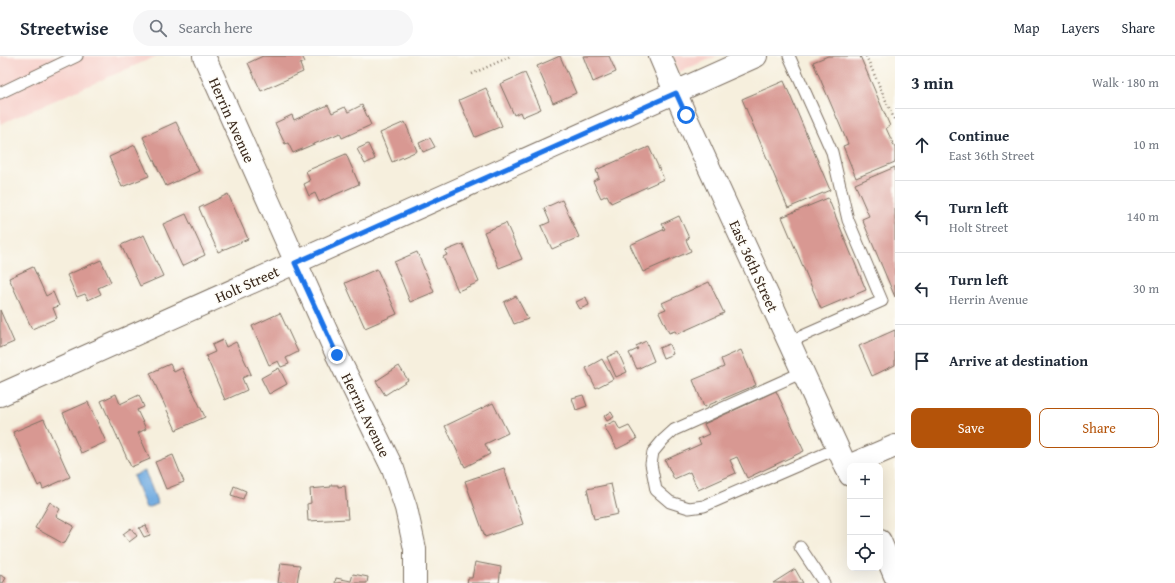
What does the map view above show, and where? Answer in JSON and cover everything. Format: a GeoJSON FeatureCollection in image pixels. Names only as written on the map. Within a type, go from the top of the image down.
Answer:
{"type":"FeatureCollection","features":[{"type":"Feature","properties":{"kind":"street","name":"Herrin Avenue"},"geometry":{"type":"LineString","coordinates":[[204,56],[337,355],[393,468],[406,508],[415,549],[415,583]]}},
{"type":"Feature","properties":{"kind":"street","name":"East 36th Street"},"geometry":{"type":"LineString","coordinates":[[660,56],[845,464]]}},
{"type":"Feature","properties":{"kind":"street","name":"Holt Street"},"geometry":{"type":"LineString","coordinates":[[0,395],[756,56]]}},
{"type":"Feature","properties":{"kind":"street"},"geometry":{"type":"LineString","coordinates":[[845,464],[895,446]]}},
{"type":"Feature","properties":{"kind":"street"},"geometry":{"type":"LineString","coordinates":[[883,548],[895,576]]}},
{"type":"Feature","properties":{"kind":"lane"},"geometry":{"type":"LineString","coordinates":[[0,93],[77,56]]}},
{"type":"Feature","properties":{"kind":"lane"},"geometry":{"type":"LineString","coordinates":[[788,56],[832,152],[848,220],[882,301],[789,342]]}},
{"type":"Feature","properties":{"kind":"lane"},"geometry":{"type":"LineString","coordinates":[[803,372],[674,430],[653,452],[651,464],[656,490],[670,502],[676,504],[689,508],[704,506],[845,464]]}},
{"type":"Feature","properties":{"kind":"lane"},"geometry":{"type":"LineString","coordinates":[[800,547],[824,583]]}},
{"type":"Feature","properties":{"kind":"path"},"geometry":{"type":"LineString","coordinates":[[472,74],[511,56]]}},
{"type":"Feature","properties":{"kind":"path"},"geometry":{"type":"LineString","coordinates":[[866,56],[895,121]]}},
{"type":"Feature","properties":{"kind":"shaded area"},"geometry":{"type":"Polygon","coordinates":[[[0,56],[157,56],[0,124],[0,56]]]}},
{"type":"Feature","properties":{"kind":"shaded area"},"geometry":{"type":"Polygon","coordinates":[[[673,56],[717,56],[679,72],[673,56]]]}},
{"type":"Feature","properties":{"kind":"water"},"geometry":{"type":"Polygon","coordinates":[[[145,471],[158,504],[146,508],[133,476],[145,471]]]}},
{"type":"Feature","properties":{"kind":"building"},"geometry":{"type":"Polygon","coordinates":[[[263,56],[302,56],[305,62],[300,64],[303,72],[261,91],[248,63],[263,56]]]}},
{"type":"Feature","properties":{"kind":"building"},"geometry":{"type":"Polygon","coordinates":[[[560,56],[576,93],[553,103],[537,66],[560,56]]]}},
{"type":"Feature","properties":{"kind":"building"},"geometry":{"type":"Polygon","coordinates":[[[583,56],[609,56],[616,72],[593,82],[583,56]]]}},
{"type":"Feature","properties":{"kind":"building"},"geometry":{"type":"Polygon","coordinates":[[[828,56],[860,56],[890,126],[886,128],[895,148],[895,162],[856,178],[843,146],[848,144],[813,62],[828,56]]]}},
{"type":"Feature","properties":{"kind":"building"},"geometry":{"type":"Polygon","coordinates":[[[525,73],[541,109],[522,117],[520,112],[514,115],[500,84],[525,73]]]}},
{"type":"Feature","properties":{"kind":"building"},"geometry":{"type":"Polygon","coordinates":[[[784,81],[830,190],[788,208],[742,99],[784,81]]]}},
{"type":"Feature","properties":{"kind":"building"},"geometry":{"type":"Polygon","coordinates":[[[486,88],[502,126],[475,137],[459,100],[486,88]]]}},
{"type":"Feature","properties":{"kind":"building"},"geometry":{"type":"Polygon","coordinates":[[[328,105],[332,113],[345,107],[348,112],[362,105],[371,125],[342,138],[340,133],[293,153],[288,143],[285,144],[275,123],[292,115],[294,120],[328,105]]]}},
{"type":"Feature","properties":{"kind":"building"},"geometry":{"type":"Polygon","coordinates":[[[176,122],[199,171],[166,186],[143,137],[176,122]]]}},
{"type":"Feature","properties":{"kind":"building"},"geometry":{"type":"Polygon","coordinates":[[[405,122],[417,151],[392,162],[380,133],[405,122]]]}},
{"type":"Feature","properties":{"kind":"building"},"geometry":{"type":"Polygon","coordinates":[[[430,138],[435,147],[423,152],[419,143],[430,138]]]}},
{"type":"Feature","properties":{"kind":"building"},"geometry":{"type":"Polygon","coordinates":[[[368,144],[375,159],[365,164],[357,149],[368,144]]]}},
{"type":"Feature","properties":{"kind":"building"},"geometry":{"type":"Polygon","coordinates":[[[135,145],[149,176],[122,187],[109,157],[135,145]]]}},
{"type":"Feature","properties":{"kind":"building"},"geometry":{"type":"Polygon","coordinates":[[[649,147],[664,179],[611,203],[607,195],[601,198],[593,181],[599,178],[596,170],[649,147]]]}},
{"type":"Feature","properties":{"kind":"building"},"geometry":{"type":"Polygon","coordinates":[[[346,154],[359,184],[319,202],[315,193],[309,196],[304,184],[310,181],[306,171],[346,154]]]}},
{"type":"Feature","properties":{"kind":"building"},"geometry":{"type":"Polygon","coordinates":[[[895,167],[895,297],[862,219],[869,216],[855,184],[895,167]]]}},
{"type":"Feature","properties":{"kind":"building"},"geometry":{"type":"Polygon","coordinates":[[[228,194],[248,239],[218,252],[199,208],[228,194]]]}},
{"type":"Feature","properties":{"kind":"building"},"geometry":{"type":"Polygon","coordinates":[[[828,198],[866,290],[821,309],[782,217],[828,198]]]}},
{"type":"Feature","properties":{"kind":"building"},"geometry":{"type":"Polygon","coordinates":[[[562,200],[579,237],[552,249],[541,226],[550,222],[544,208],[562,200]]]}},
{"type":"Feature","properties":{"kind":"building"},"geometry":{"type":"Polygon","coordinates":[[[186,214],[205,255],[182,266],[163,224],[186,214]]]}},
{"type":"Feature","properties":{"kind":"building"},"geometry":{"type":"Polygon","coordinates":[[[679,216],[689,238],[686,240],[691,251],[643,272],[630,245],[665,229],[662,224],[679,216]]]}},
{"type":"Feature","properties":{"kind":"building"},"geometry":{"type":"Polygon","coordinates":[[[506,223],[522,259],[499,268],[484,232],[506,223]]]}},
{"type":"Feature","properties":{"kind":"building"},"geometry":{"type":"Polygon","coordinates":[[[144,235],[163,276],[140,286],[121,245],[144,235]]]}},
{"type":"Feature","properties":{"kind":"building"},"geometry":{"type":"Polygon","coordinates":[[[463,244],[479,282],[458,291],[443,257],[447,255],[445,251],[463,244]]]}},
{"type":"Feature","properties":{"kind":"building"},"geometry":{"type":"Polygon","coordinates":[[[417,252],[434,292],[410,302],[394,262],[417,252]]]}},
{"type":"Feature","properties":{"kind":"building"},"geometry":{"type":"Polygon","coordinates":[[[101,260],[111,282],[98,288],[101,294],[88,300],[85,294],[77,297],[67,275],[101,260]]]}},
{"type":"Feature","properties":{"kind":"building"},"geometry":{"type":"Polygon","coordinates":[[[33,267],[46,296],[53,292],[59,306],[53,308],[57,318],[32,329],[9,278],[33,267]]]}},
{"type":"Feature","properties":{"kind":"building"},"geometry":{"type":"Polygon","coordinates":[[[377,269],[397,314],[365,328],[345,283],[377,269]]]}},
{"type":"Feature","properties":{"kind":"building"},"geometry":{"type":"Polygon","coordinates":[[[709,282],[724,313],[677,334],[675,331],[669,333],[659,312],[666,309],[662,303],[709,282]]]}},
{"type":"Feature","properties":{"kind":"building"},"geometry":{"type":"Polygon","coordinates":[[[516,296],[528,319],[514,324],[504,302],[516,296]]]}},
{"type":"Feature","properties":{"kind":"building"},"geometry":{"type":"Polygon","coordinates":[[[586,297],[589,305],[580,309],[576,302],[586,297]]]}},
{"type":"Feature","properties":{"kind":"building"},"geometry":{"type":"Polygon","coordinates":[[[0,310],[14,342],[0,348],[0,310]]]}},
{"type":"Feature","properties":{"kind":"building"},"geometry":{"type":"Polygon","coordinates":[[[280,313],[298,352],[286,358],[289,364],[281,367],[278,361],[269,365],[252,326],[280,313]]]}},
{"type":"Feature","properties":{"kind":"building"},"geometry":{"type":"Polygon","coordinates":[[[895,330],[895,365],[872,376],[859,346],[895,330]]]}},
{"type":"Feature","properties":{"kind":"building"},"geometry":{"type":"Polygon","coordinates":[[[223,340],[226,347],[236,342],[251,374],[242,378],[247,390],[225,400],[206,356],[215,352],[212,345],[223,340]]]}},
{"type":"Feature","properties":{"kind":"building"},"geometry":{"type":"Polygon","coordinates":[[[646,341],[654,361],[637,369],[629,353],[638,349],[636,346],[646,341]]]}},
{"type":"Feature","properties":{"kind":"building"},"geometry":{"type":"Polygon","coordinates":[[[669,344],[673,354],[663,358],[659,348],[669,344]]]}},
{"type":"Feature","properties":{"kind":"building"},"geometry":{"type":"Polygon","coordinates":[[[741,350],[756,385],[704,407],[693,380],[724,367],[721,359],[741,350]]]}},
{"type":"Feature","properties":{"kind":"building"},"geometry":{"type":"Polygon","coordinates":[[[618,352],[627,372],[616,377],[607,357],[618,352]]]}},
{"type":"Feature","properties":{"kind":"building"},"geometry":{"type":"Polygon","coordinates":[[[602,359],[613,379],[596,388],[586,368],[602,359]]]}},
{"type":"Feature","properties":{"kind":"building"},"geometry":{"type":"Polygon","coordinates":[[[170,364],[174,372],[182,368],[205,417],[176,430],[150,373],[170,364]]]}},
{"type":"Feature","properties":{"kind":"building"},"geometry":{"type":"Polygon","coordinates":[[[399,366],[408,380],[385,395],[376,381],[399,366]]]}},
{"type":"Feature","properties":{"kind":"building"},"geometry":{"type":"Polygon","coordinates":[[[279,368],[287,384],[269,394],[261,378],[279,368]]]}},
{"type":"Feature","properties":{"kind":"building"},"geometry":{"type":"Polygon","coordinates":[[[776,391],[804,451],[747,478],[737,457],[730,460],[736,473],[698,490],[690,472],[674,479],[665,460],[701,444],[698,439],[709,434],[704,424],[776,391]]]}},
{"type":"Feature","properties":{"kind":"building"},"geometry":{"type":"Polygon","coordinates":[[[116,394],[120,404],[139,395],[144,407],[137,410],[146,429],[138,433],[150,459],[131,467],[101,401],[116,394]]]}},
{"type":"Feature","properties":{"kind":"building"},"geometry":{"type":"Polygon","coordinates":[[[583,395],[587,406],[576,410],[572,398],[583,395]]]}},
{"type":"Feature","properties":{"kind":"building"},"geometry":{"type":"Polygon","coordinates":[[[88,402],[106,442],[81,453],[63,413],[88,402]]]}},
{"type":"Feature","properties":{"kind":"building"},"geometry":{"type":"Polygon","coordinates":[[[493,403],[508,433],[485,444],[490,454],[465,467],[445,426],[493,403]]]}},
{"type":"Feature","properties":{"kind":"building"},"geometry":{"type":"Polygon","coordinates":[[[611,412],[614,417],[607,421],[604,416],[611,412]]]}},
{"type":"Feature","properties":{"kind":"building"},"geometry":{"type":"Polygon","coordinates":[[[44,419],[70,477],[43,489],[41,484],[38,486],[13,432],[44,419]]]}},
{"type":"Feature","properties":{"kind":"building"},"geometry":{"type":"Polygon","coordinates":[[[615,421],[620,430],[629,426],[637,439],[617,449],[604,426],[615,421]]]}},
{"type":"Feature","properties":{"kind":"building"},"geometry":{"type":"Polygon","coordinates":[[[173,455],[184,482],[166,489],[155,462],[173,455]]]}},
{"type":"Feature","properties":{"kind":"building"},"geometry":{"type":"Polygon","coordinates":[[[504,468],[523,524],[485,537],[465,481],[504,468]]]}},
{"type":"Feature","properties":{"kind":"building"},"geometry":{"type":"Polygon","coordinates":[[[611,484],[618,514],[594,519],[587,489],[611,484]]]}},
{"type":"Feature","properties":{"kind":"building"},"geometry":{"type":"Polygon","coordinates":[[[331,485],[338,485],[338,487],[345,486],[348,519],[308,521],[307,504],[311,503],[310,489],[331,487],[331,485]]]}},
{"type":"Feature","properties":{"kind":"building"},"geometry":{"type":"Polygon","coordinates":[[[234,486],[246,491],[243,499],[231,495],[234,486]]]}},
{"type":"Feature","properties":{"kind":"building"},"geometry":{"type":"Polygon","coordinates":[[[50,502],[60,509],[56,516],[74,526],[64,544],[35,528],[50,502]]]}},
{"type":"Feature","properties":{"kind":"building"},"geometry":{"type":"Polygon","coordinates":[[[146,525],[150,535],[144,537],[139,528],[146,525]]]}},
{"type":"Feature","properties":{"kind":"building"},"geometry":{"type":"Polygon","coordinates":[[[131,528],[137,536],[129,542],[123,534],[131,528]]]}},
{"type":"Feature","properties":{"kind":"building"},"geometry":{"type":"Polygon","coordinates":[[[475,562],[501,567],[499,583],[467,583],[468,578],[472,578],[475,562]]]}},
{"type":"Feature","properties":{"kind":"building"},"geometry":{"type":"Polygon","coordinates":[[[281,563],[300,565],[297,583],[278,583],[281,563]]]}},
{"type":"Feature","properties":{"kind":"building"},"geometry":{"type":"Polygon","coordinates":[[[795,569],[803,583],[773,583],[795,569]]]}},
{"type":"Feature","properties":{"kind":"building"},"geometry":{"type":"Polygon","coordinates":[[[353,574],[368,577],[367,583],[335,583],[336,578],[351,581],[353,574]]]}},
{"type":"Feature","properties":{"kind":"building"},"geometry":{"type":"Polygon","coordinates":[[[0,575],[6,578],[3,583],[0,583],[0,575]]]}},
{"type":"Feature","properties":{"kind":"route"},"geometry":{"type":"LineString","coordinates":[[337,355],[295,263],[676,93],[686,115]]}}]}
